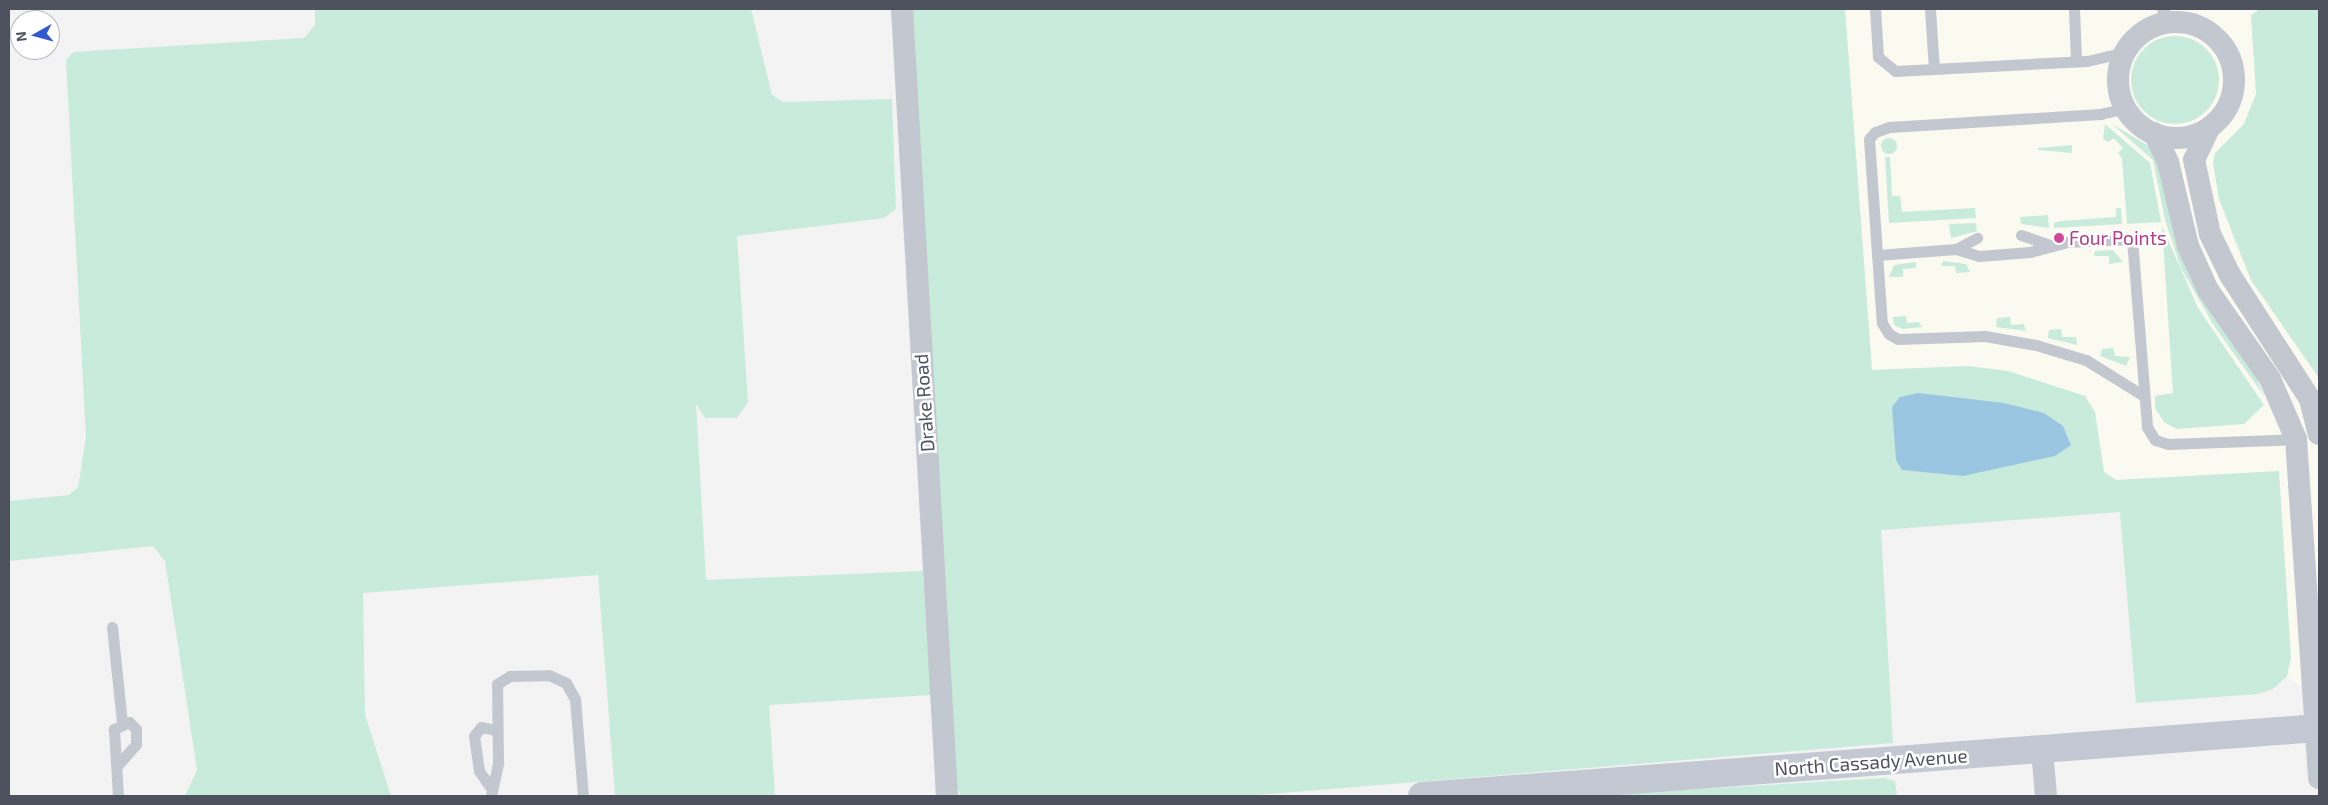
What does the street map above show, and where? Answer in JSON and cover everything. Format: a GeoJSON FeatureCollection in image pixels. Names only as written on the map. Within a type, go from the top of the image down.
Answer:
{"type":"FeatureCollection","features":[{"type":"Feature","properties":{"kind":"main road","name":"North Cassady Avenue"},"geometry":{"type":"LineString","coordinates":[[1422,796],[2317,728]]}},
{"type":"Feature","properties":{"kind":"street","name":"Drake Road"},"geometry":{"type":"LineString","coordinates":[[902,9],[946,796]]}},
{"type":"Feature","properties":{"kind":"street"},"geometry":{"type":"LineString","coordinates":[[2296,439],[2319,435],[2310,399],[2230,275],[2210,234],[2194,160],[2209,128],[2232,98],[2231,61],[2208,31],[2167,15],[2137,37],[2125,52],[2119,90],[2126,108],[2154,133],[2168,162],[2188,246],[2208,290],[2270,379],[2296,439],[2319,778]]}},
{"type":"Feature","properties":{"kind":"street"},"geometry":{"type":"LineString","coordinates":[[2154,133],[2172,138],[2209,128]]}},
{"type":"Feature","properties":{"kind":"street"},"geometry":{"type":"LineString","coordinates":[[2042,750],[2046,796]]}},
{"type":"Feature","properties":{"kind":"lane"},"geometry":{"type":"LineString","coordinates":[[1875,9],[1878,57],[1895,71],[2076,61],[2125,52]]}},
{"type":"Feature","properties":{"kind":"lane"},"geometry":{"type":"LineString","coordinates":[[1930,9],[1934,69]]}},
{"type":"Feature","properties":{"kind":"lane"},"geometry":{"type":"LineString","coordinates":[[2074,9],[2076,61]]}},
{"type":"Feature","properties":{"kind":"lane"},"geometry":{"type":"LineString","coordinates":[[2126,108],[2100,114],[1875,132],[1869,140],[1882,323],[1898,339],[1985,336],[2036,345],[2086,360],[2144,396]]}},
{"type":"Feature","properties":{"kind":"lane"},"geometry":{"type":"LineString","coordinates":[[2021,235],[2050,244]]}},
{"type":"Feature","properties":{"kind":"lane"},"geometry":{"type":"LineString","coordinates":[[1956,249],[1977,238]]}},
{"type":"Feature","properties":{"kind":"lane"},"geometry":{"type":"LineString","coordinates":[[1877,255],[1956,249],[1979,256],[2030,252],[2050,244],[2132,240],[2147,427],[2155,440],[2168,444],[2296,439]]}},
{"type":"Feature","properties":{"kind":"lane"},"geometry":{"type":"LineString","coordinates":[[112,626],[122,722]]}},
{"type":"Feature","properties":{"kind":"lane"},"geometry":{"type":"LineString","coordinates":[[491,792],[498,762],[495,689],[504,679],[549,674],[566,683],[578,710],[583,796]]}},
{"type":"Feature","properties":{"kind":"lane"},"geometry":{"type":"LineString","coordinates":[[118,796],[114,729],[122,722]]}},
{"type":"Feature","properties":{"kind":"lane"},"geometry":{"type":"LineString","coordinates":[[117,766],[134,751],[137,735],[134,724],[122,722]]}},
{"type":"Feature","properties":{"kind":"lane"},"geometry":{"type":"LineString","coordinates":[[491,792],[479,771],[474,736],[481,727],[496,730]]}},
{"type":"Feature","properties":{"kind":"shaded area"},"geometry":{"type":"Polygon","coordinates":[[[1845,9],[2260,9],[2251,15],[2256,94],[2244,124],[2215,153],[2232,236],[2251,280],[2319,378],[2319,700],[2287,676],[2291,658],[2279,472],[2116,480],[2104,472],[2095,412],[1968,366],[1872,370],[1845,9]]]}},
{"type":"Feature","properties":{"kind":"green space"},"geometry":{"type":"Polygon","coordinates":[[[315,9],[751,9],[772,95],[783,102],[892,99],[896,209],[884,218],[737,236],[748,402],[737,418],[705,418],[696,404],[706,580],[923,571],[931,695],[769,705],[775,796],[615,796],[598,575],[363,593],[365,715],[391,796],[185,796],[197,770],[165,561],[153,546],[9,561],[9,501],[69,495],[78,487],[86,438],[66,60],[73,52],[304,38],[315,25],[315,9]]]}},
{"type":"Feature","properties":{"kind":"green space"},"geometry":{"type":"Polygon","coordinates":[[[908,9],[1845,9],[1872,370],[1968,366],[2008,371],[2085,396],[2095,412],[2104,472],[2116,480],[2279,471],[2291,658],[2287,676],[2273,689],[2258,694],[2136,703],[2120,512],[1881,530],[1893,743],[1244,796],[960,796],[955,781],[908,9]]]}},
{"type":"Feature","properties":{"kind":"green space"},"geometry":{"type":"Polygon","coordinates":[[[2260,9],[2319,9],[2319,378],[2251,280],[2219,199],[2213,163],[2215,153],[2244,124],[2256,94],[2251,15],[2260,9]]]}},
{"type":"Feature","properties":{"kind":"green space"},"geometry":{"type":"Polygon","coordinates":[[[2175,36],[2192,39],[2206,49],[2216,63],[2219,80],[2216,97],[2206,111],[2192,121],[2175,124],[2158,121],[2144,111],[2134,97],[2131,80],[2134,63],[2144,49],[2158,39],[2175,36]]]}},
{"type":"Feature","properties":{"kind":"green space"},"geometry":{"type":"Polygon","coordinates":[[[2105,124],[2150,163],[2161,222],[2127,224],[2122,158],[2118,153],[2123,148],[2114,138],[2108,142],[2103,139],[2105,124]]]}},
{"type":"Feature","properties":{"kind":"green space"},"geometry":{"type":"Polygon","coordinates":[[[2112,124],[2152,148],[2265,397],[2214,326],[2181,268],[2165,220],[2153,160],[2112,124]]]}},
{"type":"Feature","properties":{"kind":"green space"},"geometry":{"type":"Polygon","coordinates":[[[1886,138],[1892,138],[1897,143],[1895,152],[1886,154],[1881,149],[1881,143],[1886,138]]]}},
{"type":"Feature","properties":{"kind":"green space"},"geometry":{"type":"Polygon","coordinates":[[[2072,145],[2072,153],[2038,150],[2038,148],[2072,145]]]}},
{"type":"Feature","properties":{"kind":"green space"},"geometry":{"type":"Polygon","coordinates":[[[1885,157],[1890,157],[1892,196],[1900,196],[1902,212],[1975,208],[1976,218],[1889,223],[1885,157]]]}},
{"type":"Feature","properties":{"kind":"green space"},"geometry":{"type":"Polygon","coordinates":[[[2116,208],[2121,208],[2122,224],[2054,228],[2054,223],[2061,221],[2116,217],[2116,208]]]}},
{"type":"Feature","properties":{"kind":"green space"},"geometry":{"type":"Polygon","coordinates":[[[2048,215],[2049,228],[2021,224],[2020,217],[2048,215]]]}},
{"type":"Feature","properties":{"kind":"green space"},"geometry":{"type":"Polygon","coordinates":[[[1976,223],[1977,231],[1951,238],[1949,224],[1976,223]]]}},
{"type":"Feature","properties":{"kind":"green space"},"geometry":{"type":"Polygon","coordinates":[[[2162,226],[2198,308],[2264,405],[2244,424],[2177,429],[2164,422],[2155,408],[2155,396],[2173,393],[2162,226]]]}},
{"type":"Feature","properties":{"kind":"green space"},"geometry":{"type":"Polygon","coordinates":[[[2113,250],[2123,262],[2109,264],[2109,256],[2094,256],[2095,251],[2113,250]]]}},
{"type":"Feature","properties":{"kind":"green space"},"geometry":{"type":"Polygon","coordinates":[[[1943,261],[1966,264],[1970,272],[1956,273],[1955,266],[1941,266],[1943,261]]]}},
{"type":"Feature","properties":{"kind":"green space"},"geometry":{"type":"Polygon","coordinates":[[[1916,262],[1916,268],[1903,269],[1903,277],[1889,277],[1894,265],[1916,262]]]}},
{"type":"Feature","properties":{"kind":"green space"},"geometry":{"type":"Polygon","coordinates":[[[1906,316],[1907,323],[1919,322],[1922,327],[1903,329],[1894,325],[1893,317],[1906,316]]]}},
{"type":"Feature","properties":{"kind":"green space"},"geometry":{"type":"Polygon","coordinates":[[[2010,317],[2011,325],[2024,324],[2026,331],[1996,327],[1997,318],[2010,317]]]}},
{"type":"Feature","properties":{"kind":"green space"},"geometry":{"type":"Polygon","coordinates":[[[2061,329],[2062,337],[2076,337],[2077,345],[2048,338],[2049,330],[2061,329]]]}},
{"type":"Feature","properties":{"kind":"green space"},"geometry":{"type":"Polygon","coordinates":[[[2113,348],[2115,356],[2130,357],[2126,366],[2100,356],[2102,349],[2113,348]]]}},
{"type":"Feature","properties":{"kind":"green space"},"geometry":{"type":"Polygon","coordinates":[[[1884,778],[1895,781],[1897,796],[1579,796],[1884,778]]]}},
{"type":"Feature","properties":{"kind":"water"},"geometry":{"type":"Polygon","coordinates":[[[1918,393],[2004,403],[2044,413],[2063,426],[2071,445],[2055,456],[1963,476],[1902,470],[1896,460],[1892,407],[1900,397],[1918,393]]]}},
{"type":"Feature","properties":{"kind":"place","name":"Four Points"},"geometry":{"type":"Point","coordinates":[2059,238]}}]}
